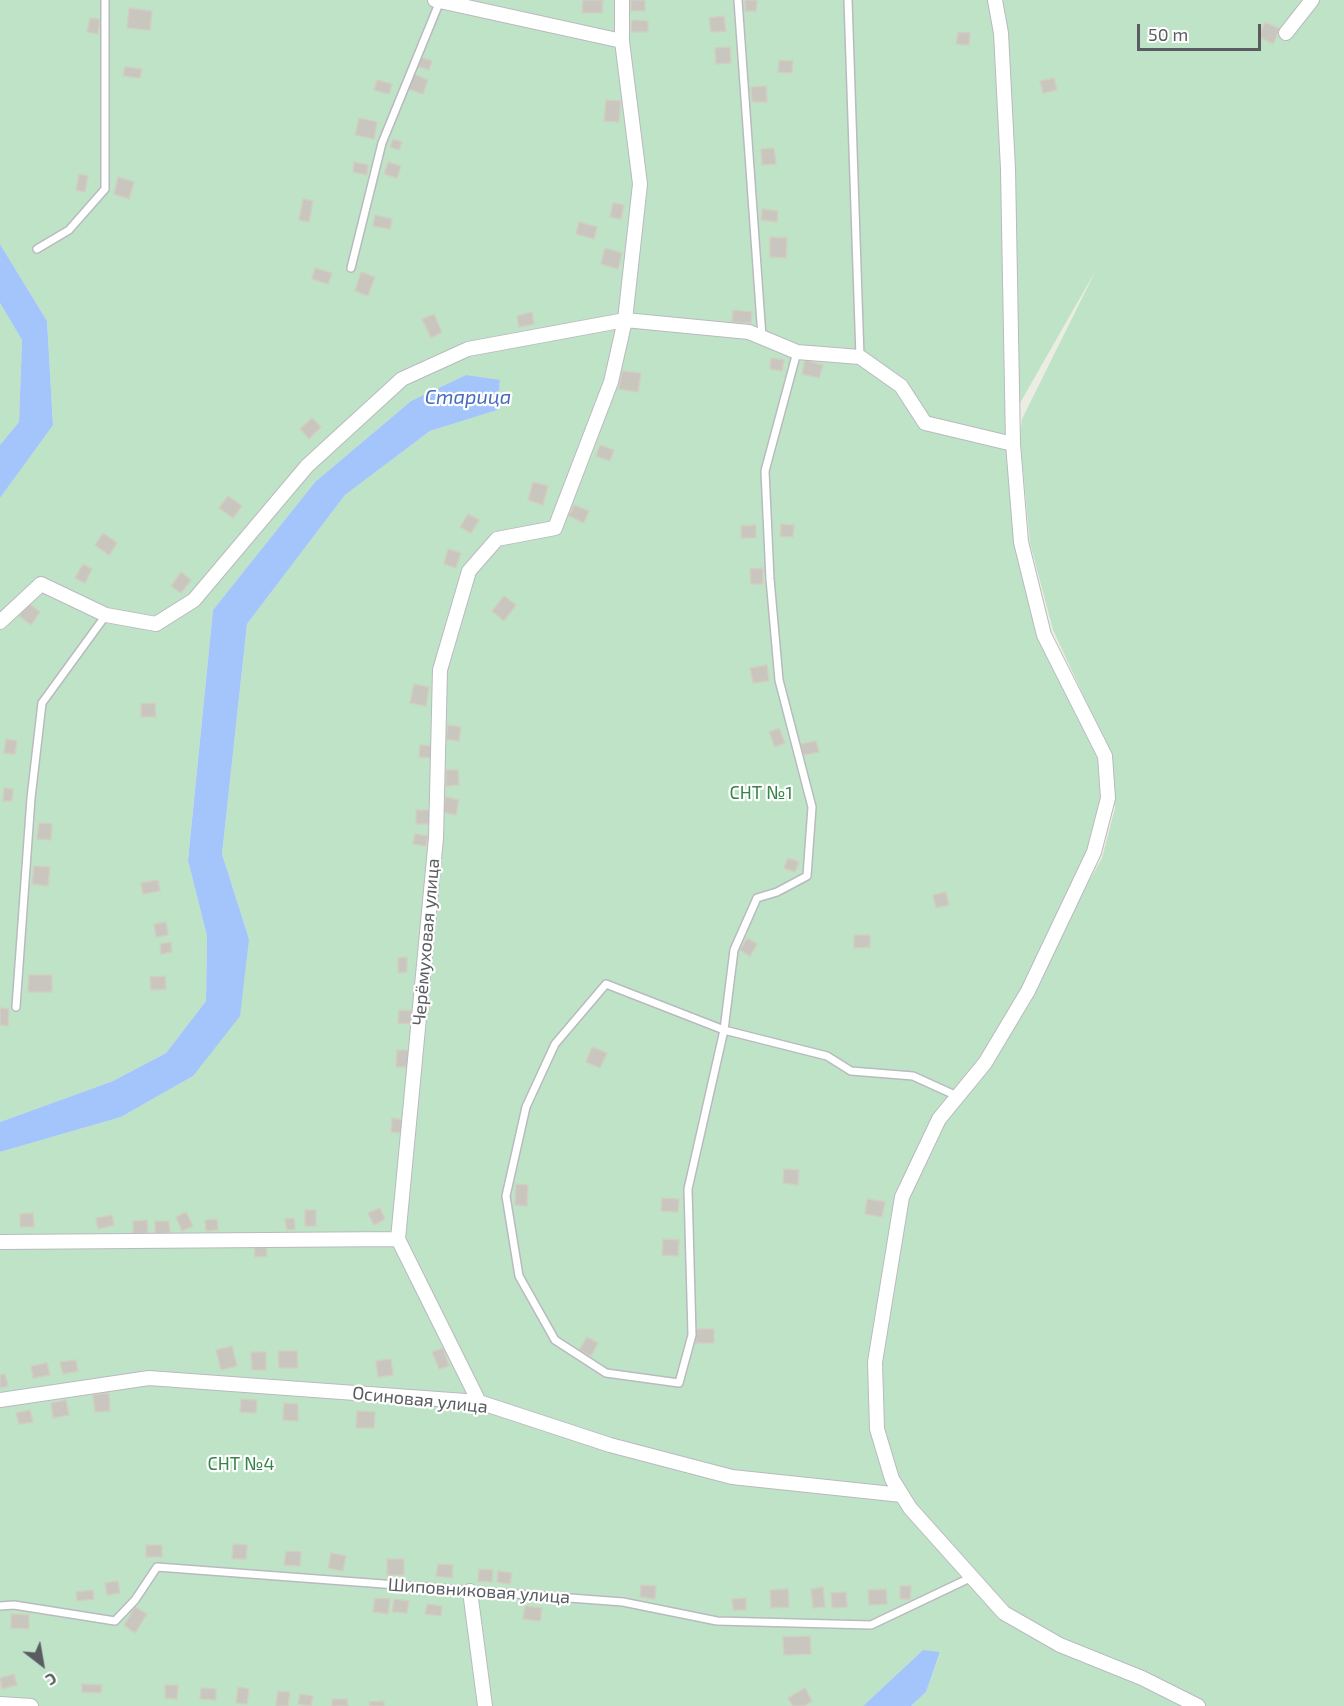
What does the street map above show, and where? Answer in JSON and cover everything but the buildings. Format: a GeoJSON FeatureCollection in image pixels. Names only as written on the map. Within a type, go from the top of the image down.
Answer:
{"type":"FeatureCollection","features":[{"type":"Feature","properties":{"kind":"street"},"geometry":{"type":"LineString","coordinates":[[622,0],[622,41],[640,184],[625,320]]}},
{"type":"Feature","properties":{"kind":"street"},"geometry":{"type":"LineString","coordinates":[[995,0],[1001,33],[1008,169],[1013,444],[1021,542],[1044,635],[1105,756],[1108,798],[1094,852],[1028,991],[985,1063],[939,1119],[902,1197],[875,1362],[877,1429],[892,1479],[910,1508],[1004,1613],[1060,1645],[1142,1678],[1198,1706]]}},
{"type":"Feature","properties":{"kind":"street"},"geometry":{"type":"LineString","coordinates":[[1286,33],[1312,0]]}},
{"type":"Feature","properties":{"kind":"street"},"geometry":{"type":"LineString","coordinates":[[437,1],[622,41]]}},
{"type":"Feature","properties":{"kind":"street"},"geometry":{"type":"LineString","coordinates":[[0,622],[42,584],[106,615],[156,624],[194,600],[307,466],[402,379],[468,349],[625,320],[749,332],[797,352],[860,357],[901,386],[925,423],[1013,444]]}},
{"type":"Feature","properties":{"kind":"street","name":"Черёмуховая улица"},"geometry":{"type":"LineString","coordinates":[[398,1239],[436,838],[440,670],[469,571],[496,539],[555,528],[611,382],[625,320]]}},
{"type":"Feature","properties":{"kind":"street"},"geometry":{"type":"LineString","coordinates":[[0,1242],[398,1239],[479,1402]]}},
{"type":"Feature","properties":{"kind":"street","name":"Осиновая улица"},"geometry":{"type":"LineString","coordinates":[[0,1400],[149,1378],[479,1402],[610,1445],[732,1477],[902,1495]]}},
{"type":"Feature","properties":{"kind":"street"},"geometry":{"type":"LineString","coordinates":[[470,1590],[485,1706]]}},
{"type":"Feature","properties":{"kind":"street"},"geometry":{"type":"LineString","coordinates":[[0,1704],[31,1706]]}},
{"type":"Feature","properties":{"kind":"lane"},"geometry":{"type":"LineString","coordinates":[[37,249],[69,230],[105,189],[105,0]]}},
{"type":"Feature","properties":{"kind":"lane"},"geometry":{"type":"LineString","coordinates":[[738,0],[762,337]]}},
{"type":"Feature","properties":{"kind":"lane"},"geometry":{"type":"LineString","coordinates":[[848,0],[860,357]]}},
{"type":"Feature","properties":{"kind":"lane"},"geometry":{"type":"LineString","coordinates":[[351,268],[382,143],[437,1]]}},
{"type":"Feature","properties":{"kind":"lane"},"geometry":{"type":"LineString","coordinates":[[797,352],[765,471],[770,579],[779,680],[812,807],[807,876],[777,892],[757,898],[734,950],[724,1030],[688,1189],[692,1335],[679,1383],[606,1373],[555,1340],[519,1276],[506,1196],[526,1107],[555,1044],[606,984],[724,1030],[827,1056],[851,1071],[914,1076],[957,1096]]}},
{"type":"Feature","properties":{"kind":"lane"},"geometry":{"type":"LineString","coordinates":[[16,1007],[31,798],[42,703],[106,615]]}},
{"type":"Feature","properties":{"kind":"lane","name":"Шиповниковая улица"},"geometry":{"type":"LineString","coordinates":[[0,1606],[14,1605],[115,1621],[135,1600],[158,1568],[623,1602],[717,1621],[872,1625],[972,1577]]}},
{"type":"Feature","properties":{"kind":"green space"},"geometry":{"type":"Polygon","coordinates":[[[0,0],[1344,0],[1344,1706],[911,1706],[926,1692],[940,1653],[923,1650],[863,1706],[0,1706],[0,1152],[121,1117],[193,1076],[249,939],[222,854],[247,624],[345,495],[430,431],[496,410],[500,381],[466,375],[411,401],[315,482],[213,610],[188,859],[207,936],[206,1001],[166,1053],[113,1081],[0,1122],[0,498],[53,424],[47,321],[0,244],[0,0]],[[1096,270],[1012,417],[1018,540],[1044,635],[1105,756],[1102,806],[1091,850],[1033,982],[1102,858],[1115,808],[1113,759],[1053,630],[1030,543],[1020,438],[1022,419],[1096,270]]]}},
{"type":"Feature","properties":{"kind":"green space"},"geometry":{"type":"Polygon","coordinates":[[[0,303],[22,340],[19,422],[0,445],[0,303]]]}},
{"type":"Feature","properties":{"kind":"water"},"geometry":{"type":"Polygon","coordinates":[[[0,244],[47,321],[53,425],[0,498],[0,445],[19,422],[22,340],[0,303],[0,244]]]}},
{"type":"Feature","properties":{"kind":"water","name":"Старица"},"geometry":{"type":"Polygon","coordinates":[[[466,375],[500,380],[497,410],[430,431],[345,495],[247,624],[222,854],[249,939],[240,1016],[193,1076],[121,1117],[0,1152],[0,1122],[113,1081],[166,1053],[206,1001],[207,936],[188,860],[213,610],[315,482],[411,401],[466,375]]]}},
{"type":"Feature","properties":{"kind":"water"},"geometry":{"type":"Polygon","coordinates":[[[923,1650],[940,1652],[926,1692],[911,1706],[863,1706],[923,1650]]]}},
{"type":"Feature","properties":{"kind":"park label","name":"СНТ №1"},"geometry":{"type":"Point","coordinates":[761,793]}},
{"type":"Feature","properties":{"kind":"park label","name":"СНТ №4"},"geometry":{"type":"Point","coordinates":[241,1464]}}]}
